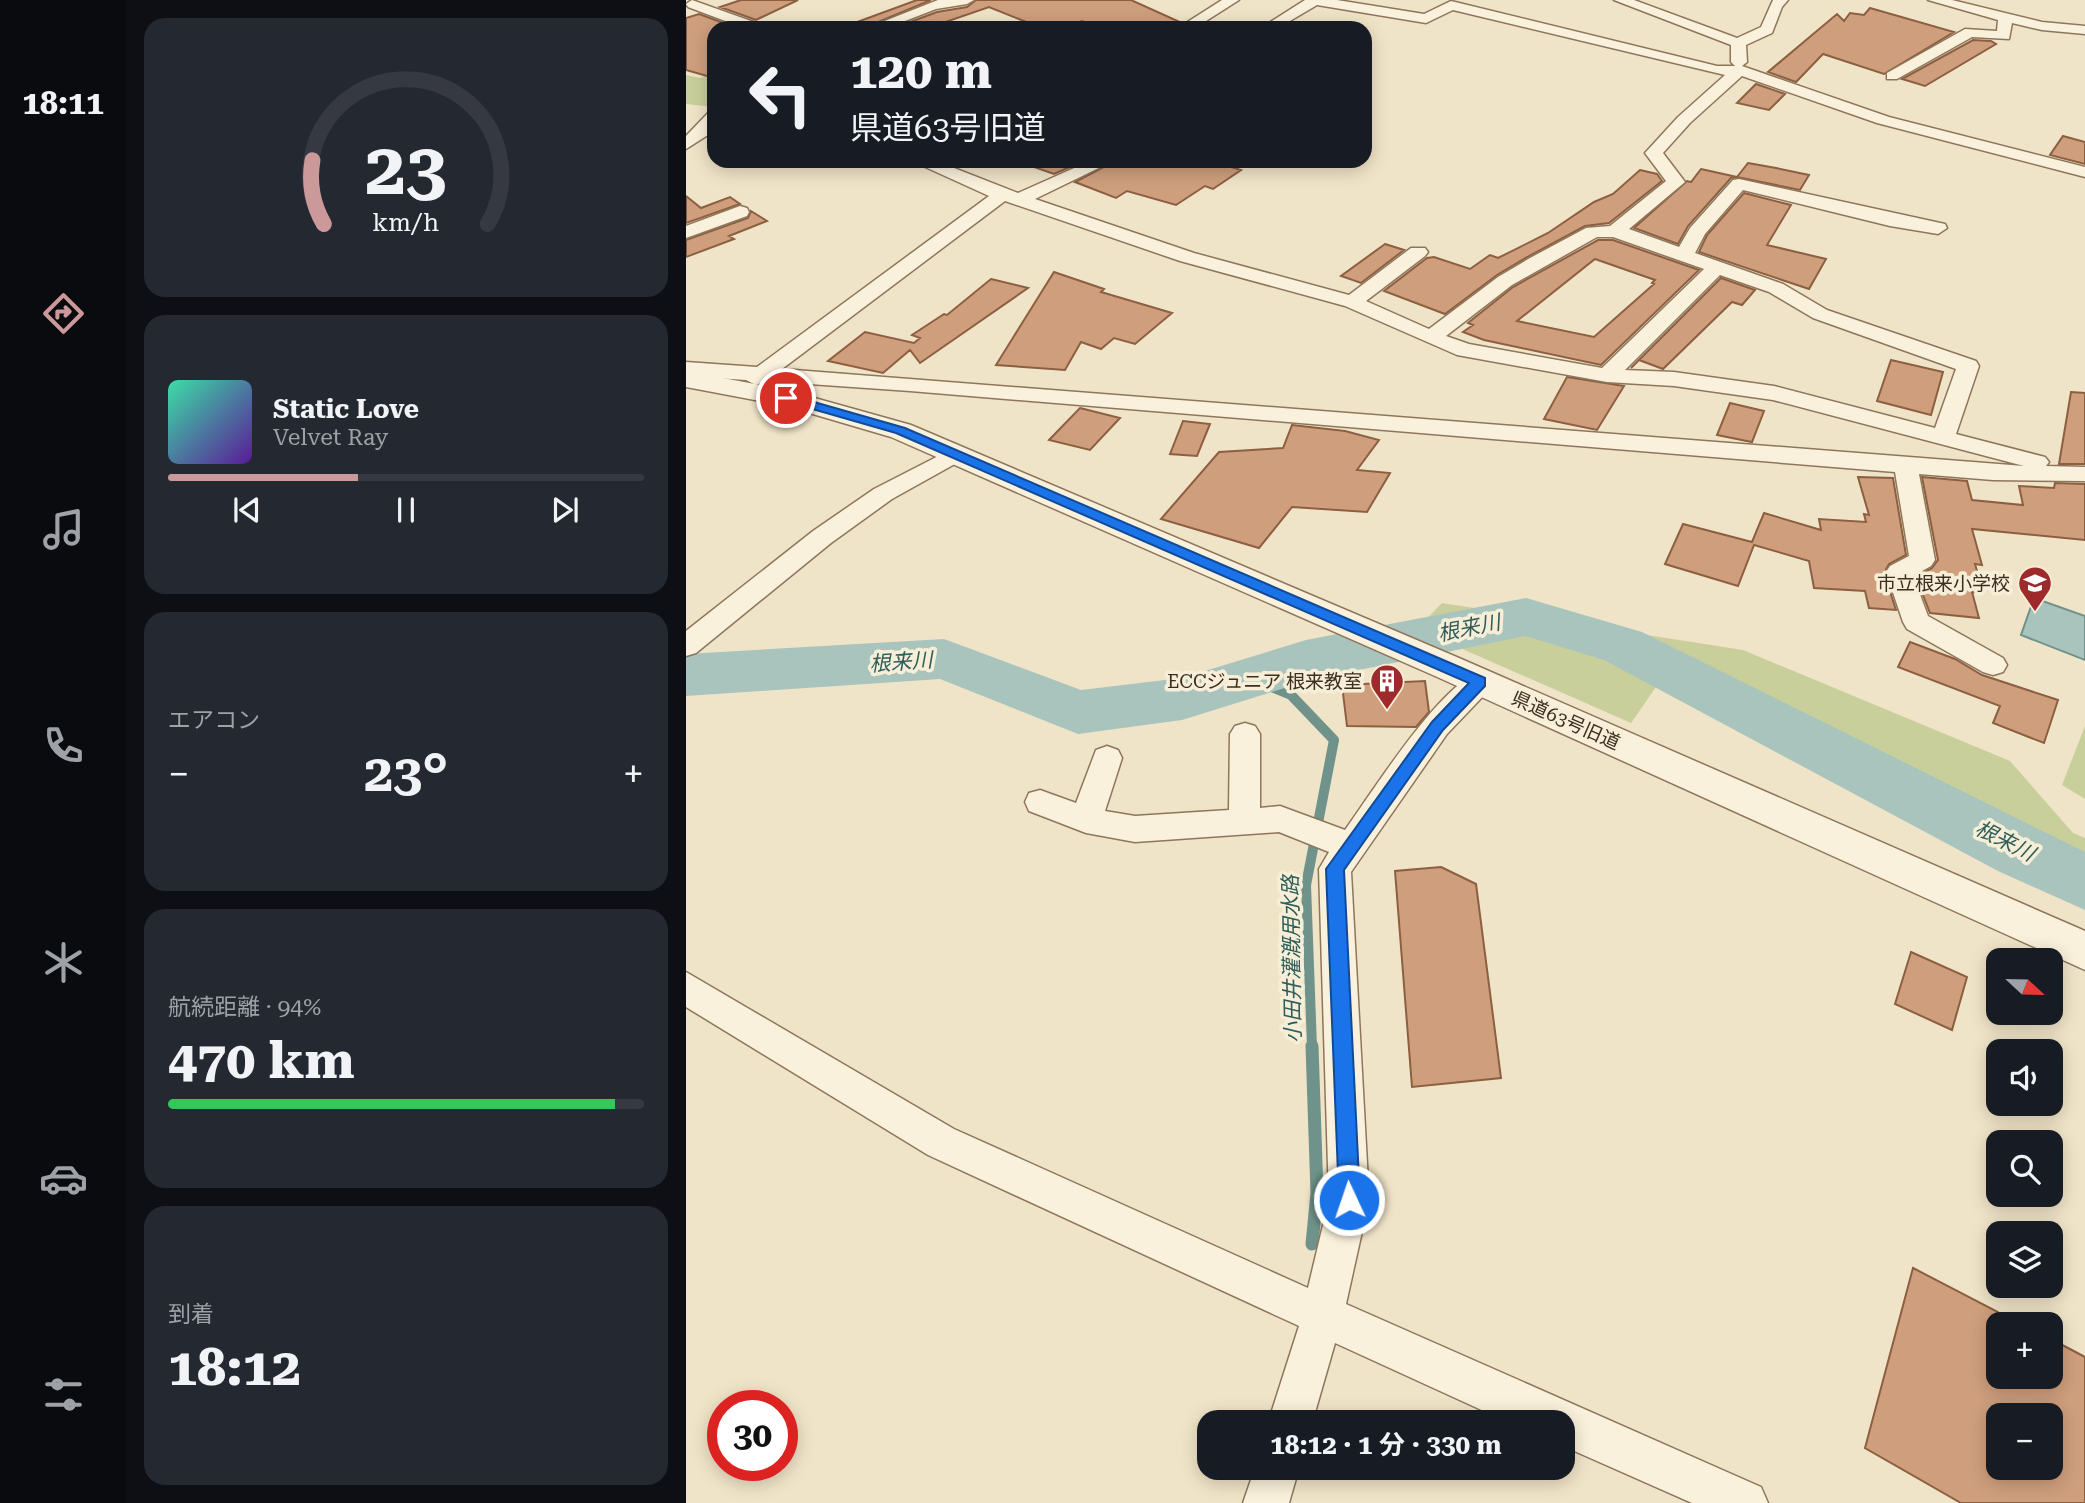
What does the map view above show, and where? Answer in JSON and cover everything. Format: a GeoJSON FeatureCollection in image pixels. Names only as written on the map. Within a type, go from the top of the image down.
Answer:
{"type":"FeatureCollection","features":[{"type":"Feature","properties":{"kind":"street"},"geometry":{"type":"LineString","coordinates":[[892,21],[933,5],[967,0]]}},
{"type":"Feature","properties":{"kind":"street"},"geometry":{"type":"LineString","coordinates":[[1197,21],[1232,0]]}},
{"type":"Feature","properties":{"kind":"street"},"geometry":{"type":"LineString","coordinates":[[1280,21],[1314,0],[1426,19],[1451,5]]}},
{"type":"Feature","properties":{"kind":"street"},"geometry":{"type":"LineString","coordinates":[[1432,0],[1717,71],[1740,70],[1883,120],[2085,172]]}},
{"type":"Feature","properties":{"kind":"street"},"geometry":{"type":"LineString","coordinates":[[1484,12],[1502,0]]}},
{"type":"Feature","properties":{"kind":"street"},"geometry":{"type":"LineString","coordinates":[[1622,0],[1738,43],[1767,30],[1775,6],[1781,0]]}},
{"type":"Feature","properties":{"kind":"street"},"geometry":{"type":"LineString","coordinates":[[1935,0],[2042,26],[2085,30]]}},
{"type":"Feature","properties":{"kind":"street"},"geometry":{"type":"LineString","coordinates":[[693,4],[738,21]]}},
{"type":"Feature","properties":{"kind":"street"},"geometry":{"type":"LineString","coordinates":[[1366,21],[1378,11]]}},
{"type":"Feature","properties":{"kind":"street"},"geometry":{"type":"LineString","coordinates":[[1892,76],[1969,32],[2004,36],[2006,18]]}},
{"type":"Feature","properties":{"kind":"street"},"geometry":{"type":"LineString","coordinates":[[1738,43],[1740,70]]}},
{"type":"Feature","properties":{"kind":"street"},"geometry":{"type":"LineString","coordinates":[[1615,231],[1676,182],[1654,153],[1684,120],[1740,70]]}},
{"type":"Feature","properties":{"kind":"street"},"geometry":{"type":"LineString","coordinates":[[695,113],[707,114]]}},
{"type":"Feature","properties":{"kind":"street"},"geometry":{"type":"LineString","coordinates":[[686,144],[707,126]]}},
{"type":"Feature","properties":{"kind":"street"},"geometry":{"type":"LineString","coordinates":[[939,168],[1187,257],[1353,302],[1431,338],[1465,350],[1607,375],[1674,379],[1774,393],[2085,474]]}},
{"type":"Feature","properties":{"kind":"street"},"geometry":{"type":"LineString","coordinates":[[752,381],[1012,196],[1086,168]]}},
{"type":"Feature","properties":{"kind":"street"},"geometry":{"type":"LineString","coordinates":[[1684,256],[1697,232],[1739,184],[1890,220],[1938,228]]}},
{"type":"Feature","properties":{"kind":"street"},"geometry":{"type":"LineString","coordinates":[[686,232],[740,212]]}},
{"type":"Feature","properties":{"kind":"street"},"geometry":{"type":"LineString","coordinates":[[1431,338],[1505,281],[1537,262],[1593,232],[1615,231],[1776,288],[1820,314],[1968,366],[1943,438]]}},
{"type":"Feature","properties":{"kind":"street"},"geometry":{"type":"LineString","coordinates":[[1353,302],[1418,253]]}},
{"type":"Feature","properties":{"kind":"street"},"geometry":{"type":"LineString","coordinates":[[1607,375],[1717,267]]}},
{"type":"Feature","properties":{"kind":"street"},"geometry":{"type":"LineString","coordinates":[[686,369],[752,381],[1993,473],[2085,474]]}},
{"type":"Feature","properties":{"kind":"street","name":"県道63号旧道"},"geometry":{"type":"LineString","coordinates":[[686,379],[752,381],[901,431],[1464,675],[2085,951]]}},
{"type":"Feature","properties":{"kind":"street"},"geometry":{"type":"LineString","coordinates":[[697,639],[822,537],[883,494],[954,454]]}},
{"type":"Feature","properties":{"kind":"street"},"geometry":{"type":"LineString","coordinates":[[1906,466],[1922,560],[1899,572],[1917,622],[1993,666]]}},
{"type":"Feature","properties":{"kind":"street"},"geometry":{"type":"LineString","coordinates":[[1294,1410],[1322,1317],[1349,1200],[1335,869],[1344,843],[1437,726],[1464,675]]}},
{"type":"Feature","properties":{"kind":"street"},"geometry":{"type":"LineString","coordinates":[[1244,819],[1245,734]]}},
{"type":"Feature","properties":{"kind":"street"},"geometry":{"type":"LineString","coordinates":[[1086,820],[1107,758]]}},
{"type":"Feature","properties":{"kind":"street"},"geometry":{"type":"LineString","coordinates":[[1040,802],[1086,820],[1135,829],[1244,819],[1280,819],[1344,843]]}},
{"type":"Feature","properties":{"kind":"street"},"geometry":{"type":"LineString","coordinates":[[686,988],[940,1142],[1532,1410]]}},
{"type":"Feature","properties":{"kind":"street"},"geometry":{"type":"LineString","coordinates":[[1575,1429],[1745,1503]]}},
{"type":"Feature","properties":{"kind":"street"},"geometry":{"type":"LineString","coordinates":[[1266,1503],[1273,1480]]}},
{"type":"Feature","properties":{"kind":"green space"},"geometry":{"type":"Polygon","coordinates":[[[686,75],[700,78],[707,75],[707,106],[686,104],[686,75]]]}},
{"type":"Feature","properties":{"kind":"green space"},"geometry":{"type":"Polygon","coordinates":[[[1442,603],[1743,650],[2010,761],[2073,833],[2085,838],[2085,868],[2010,831],[1819,726],[1716,677],[1656,687],[1631,723],[1417,629],[1442,603]]]}},
{"type":"Feature","properties":{"kind":"green space"},"geometry":{"type":"Polygon","coordinates":[[[2085,726],[2085,799],[2062,785],[2085,726]]]}},
{"type":"Feature","properties":{"kind":"water"},"geometry":{"type":"Polygon","coordinates":[[[2034,598],[2085,616],[2085,660],[2021,635],[2034,598]]]}},
{"type":"Feature","properties":{"kind":"building"},"geometry":{"type":"Polygon","coordinates":[[[741,0],[798,0],[756,20],[720,7],[741,0]]]}},
{"type":"Feature","properties":{"kind":"building"},"geometry":{"type":"Polygon","coordinates":[[[917,0],[931,0],[881,21],[860,21],[917,0]]]}},
{"type":"Feature","properties":{"kind":"building"},"geometry":{"type":"Polygon","coordinates":[[[976,0],[1131,0],[1178,21],[1024,21],[989,7],[948,21],[913,21],[937,12],[967,7],[976,0]]]}},
{"type":"Feature","properties":{"kind":"building"},"geometry":{"type":"Polygon","coordinates":[[[1870,8],[1954,32],[1884,74],[1823,54],[1796,82],[1768,72],[1837,14],[1844,21],[1850,13],[1864,15],[1870,8]]]}},
{"type":"Feature","properties":{"kind":"building"},"geometry":{"type":"Polygon","coordinates":[[[699,14],[718,21],[707,21],[707,76],[686,70],[686,18],[699,14]]]}},
{"type":"Feature","properties":{"kind":"building"},"geometry":{"type":"Polygon","coordinates":[[[1973,40],[1996,44],[1925,86],[1902,79],[1973,40]]]}},
{"type":"Feature","properties":{"kind":"building"},"geometry":{"type":"Polygon","coordinates":[[[1756,84],[1785,94],[1769,110],[1737,103],[1756,84]]]}},
{"type":"Feature","properties":{"kind":"building"},"geometry":{"type":"Polygon","coordinates":[[[2063,136],[2085,142],[2085,164],[2050,155],[2063,136]]]}},
{"type":"Feature","properties":{"kind":"building"},"geometry":{"type":"Polygon","coordinates":[[[1748,163],[1809,175],[1800,190],[1737,177],[1748,163]]]}},
{"type":"Feature","properties":{"kind":"building"},"geometry":{"type":"Polygon","coordinates":[[[1037,168],[1068,168],[1054,174],[1037,168]]]}},
{"type":"Feature","properties":{"kind":"building"},"geometry":{"type":"Polygon","coordinates":[[[1102,168],[1241,170],[1213,189],[1205,186],[1176,205],[1127,191],[1116,198],[1075,182],[1102,168]]]}},
{"type":"Feature","properties":{"kind":"building"},"geometry":{"type":"Polygon","coordinates":[[[1701,169],[1737,177],[1731,178],[1688,226],[1678,244],[1634,228],[1687,181],[1691,182],[1701,169]]]}},
{"type":"Feature","properties":{"kind":"building"},"geometry":{"type":"Polygon","coordinates":[[[1640,170],[1657,174],[1662,181],[1609,223],[1585,226],[1529,256],[1497,275],[1445,314],[1384,291],[1427,258],[1434,257],[1470,269],[1490,255],[1498,258],[1548,233],[1594,202],[1613,194],[1640,170]]]}},
{"type":"Feature","properties":{"kind":"building"},"geometry":{"type":"Polygon","coordinates":[[[1744,193],[1791,205],[1767,245],[1826,259],[1809,289],[1699,252],[1707,235],[1744,193]]]}},
{"type":"Feature","properties":{"kind":"building"},"geometry":{"type":"Polygon","coordinates":[[[686,196],[701,208],[730,197],[740,204],[686,223],[686,196]]]}},
{"type":"Feature","properties":{"kind":"building"},"geometry":{"type":"Polygon","coordinates":[[[751,211],[767,221],[729,236],[734,239],[686,257],[686,240],[748,218],[751,211]]]}},
{"type":"Feature","properties":{"kind":"building"},"geometry":{"type":"Polygon","coordinates":[[[1598,240],[1613,240],[1699,270],[1601,365],[1484,340],[1463,332],[1473,325],[1468,323],[1513,287],[1598,240]],[[1595,259],[1517,321],[1594,337],[1654,284],[1652,283],[1655,280],[1595,259]]]}},
{"type":"Feature","properties":{"kind":"building"},"geometry":{"type":"Polygon","coordinates":[[[1385,244],[1404,250],[1361,283],[1341,276],[1385,244]]]}},
{"type":"Feature","properties":{"kind":"building"},"geometry":{"type":"Polygon","coordinates":[[[1054,272],[1104,289],[1101,292],[1172,313],[1135,344],[1114,338],[1101,349],[1081,342],[1065,370],[996,365],[1054,272]]]}},
{"type":"Feature","properties":{"kind":"building"},"geometry":{"type":"Polygon","coordinates":[[[1721,278],[1755,290],[1742,305],[1732,302],[1663,369],[1639,360],[1721,278]]]}},
{"type":"Feature","properties":{"kind":"building"},"geometry":{"type":"Polygon","coordinates":[[[991,279],[1028,288],[920,363],[910,350],[883,373],[828,361],[865,332],[914,343],[920,338],[912,335],[944,314],[947,315],[991,279]]]}},
{"type":"Feature","properties":{"kind":"building"},"geometry":{"type":"Polygon","coordinates":[[[1891,360],[1943,372],[1931,415],[1877,401],[1891,360]]]}},
{"type":"Feature","properties":{"kind":"building"},"geometry":{"type":"Polygon","coordinates":[[[1567,377],[1624,386],[1597,430],[1544,419],[1567,377]]]}},
{"type":"Feature","properties":{"kind":"building"},"geometry":{"type":"Polygon","coordinates":[[[2071,392],[2085,393],[2085,464],[2059,464],[2071,392]]]}},
{"type":"Feature","properties":{"kind":"building"},"geometry":{"type":"Polygon","coordinates":[[[1730,403],[1764,411],[1752,442],[1717,435],[1730,403]]]}},
{"type":"Feature","properties":{"kind":"building"},"geometry":{"type":"Polygon","coordinates":[[[1080,408],[1120,418],[1090,450],[1049,440],[1080,408]]]}},
{"type":"Feature","properties":{"kind":"building"},"geometry":{"type":"Polygon","coordinates":[[[1183,421],[1210,424],[1197,456],[1170,454],[1183,421]]]}},
{"type":"Feature","properties":{"kind":"building"},"geometry":{"type":"Polygon","coordinates":[[[1292,425],[1345,431],[1379,440],[1357,470],[1390,473],[1367,512],[1292,507],[1259,548],[1161,519],[1219,452],[1283,448],[1292,425]]]}},
{"type":"Feature","properties":{"kind":"building"},"geometry":{"type":"Polygon","coordinates":[[[1858,477],[1893,478],[1906,555],[1889,564],[1884,573],[1896,610],[1869,608],[1865,591],[1814,588],[1809,561],[1754,545],[1738,586],[1665,564],[1683,524],[1752,542],[1764,513],[1821,530],[1819,519],[1866,522],[1864,514],[1869,515],[1858,477]]]}},
{"type":"Feature","properties":{"kind":"building"},"geometry":{"type":"Polygon","coordinates":[[[1922,477],[1967,481],[1972,500],[2023,505],[2019,486],[2054,488],[2055,483],[2085,484],[2085,540],[1972,529],[1982,565],[1975,564],[1983,593],[1972,592],[1979,618],[1930,613],[1916,577],[1932,568],[1938,560],[1922,477]]]}},
{"type":"Feature","properties":{"kind":"building"},"geometry":{"type":"Polygon","coordinates":[[[1910,642],[1955,659],[1982,675],[2058,700],[2044,743],[1993,723],[2000,706],[1898,667],[1910,642]]]}},
{"type":"Feature","properties":{"kind":"building","name":"ECCジュニア 根来教室"},"geometry":{"type":"Polygon","coordinates":[[[1425,681],[1429,712],[1416,727],[1347,726],[1342,685],[1425,681]]]}},
{"type":"Feature","properties":{"kind":"building"},"geometry":{"type":"Polygon","coordinates":[[[1441,867],[1476,884],[1501,1078],[1412,1087],[1395,871],[1441,867]]]}},
{"type":"Feature","properties":{"kind":"building"},"geometry":{"type":"Polygon","coordinates":[[[1911,952],[1967,977],[1952,1030],[1895,1004],[1911,952]]]}},
{"type":"Feature","properties":{"kind":"building"},"geometry":{"type":"Polygon","coordinates":[[[1913,1268],[1998,1312],[1986,1312],[1986,1389],[2063,1389],[2063,1345],[2085,1357],[2085,1503],[1961,1503],[1865,1448],[1913,1268]]]}},
{"type":"Feature","properties":{"kind":"waterway","name":"根来川"},"geometry":{"type":"LineString","coordinates":[[686,675],[944,659],[1078,712],[1182,699],[1306,660],[1526,617],[1623,646],[2021,852],[2085,882]]}},
{"type":"Feature","properties":{"kind":"waterway","name":"小田井灌漑用水路"},"geometry":{"type":"LineString","coordinates":[[1251,679],[1271,687]]}},
{"type":"Feature","properties":{"kind":"waterway","name":"小田井灌漑用水路"},"geometry":{"type":"LineString","coordinates":[[1267,685],[1291,695],[1334,740],[1306,885],[1312,1047]]}},
{"type":"Feature","properties":{"kind":"waterway","name":"小田井灌漑用水路"},"geometry":{"type":"LineString","coordinates":[[1312,1046],[1317,1193],[1312,1244]]}},
{"type":"Feature","properties":{"kind":"place","name":"市立根来小学校"},"geometry":{"type":"Point","coordinates":[2035,613]}},
{"type":"Feature","properties":{"kind":"place","name":"ECCジュニア 根来教室"},"geometry":{"type":"Point","coordinates":[1387,711]}},
{"type":"Feature","properties":{"kind":"route"},"geometry":{"type":"LineString","coordinates":[[786,398],[901,431],[1480,682],[1437,726],[1335,869],[1349,1200]]}}]}
